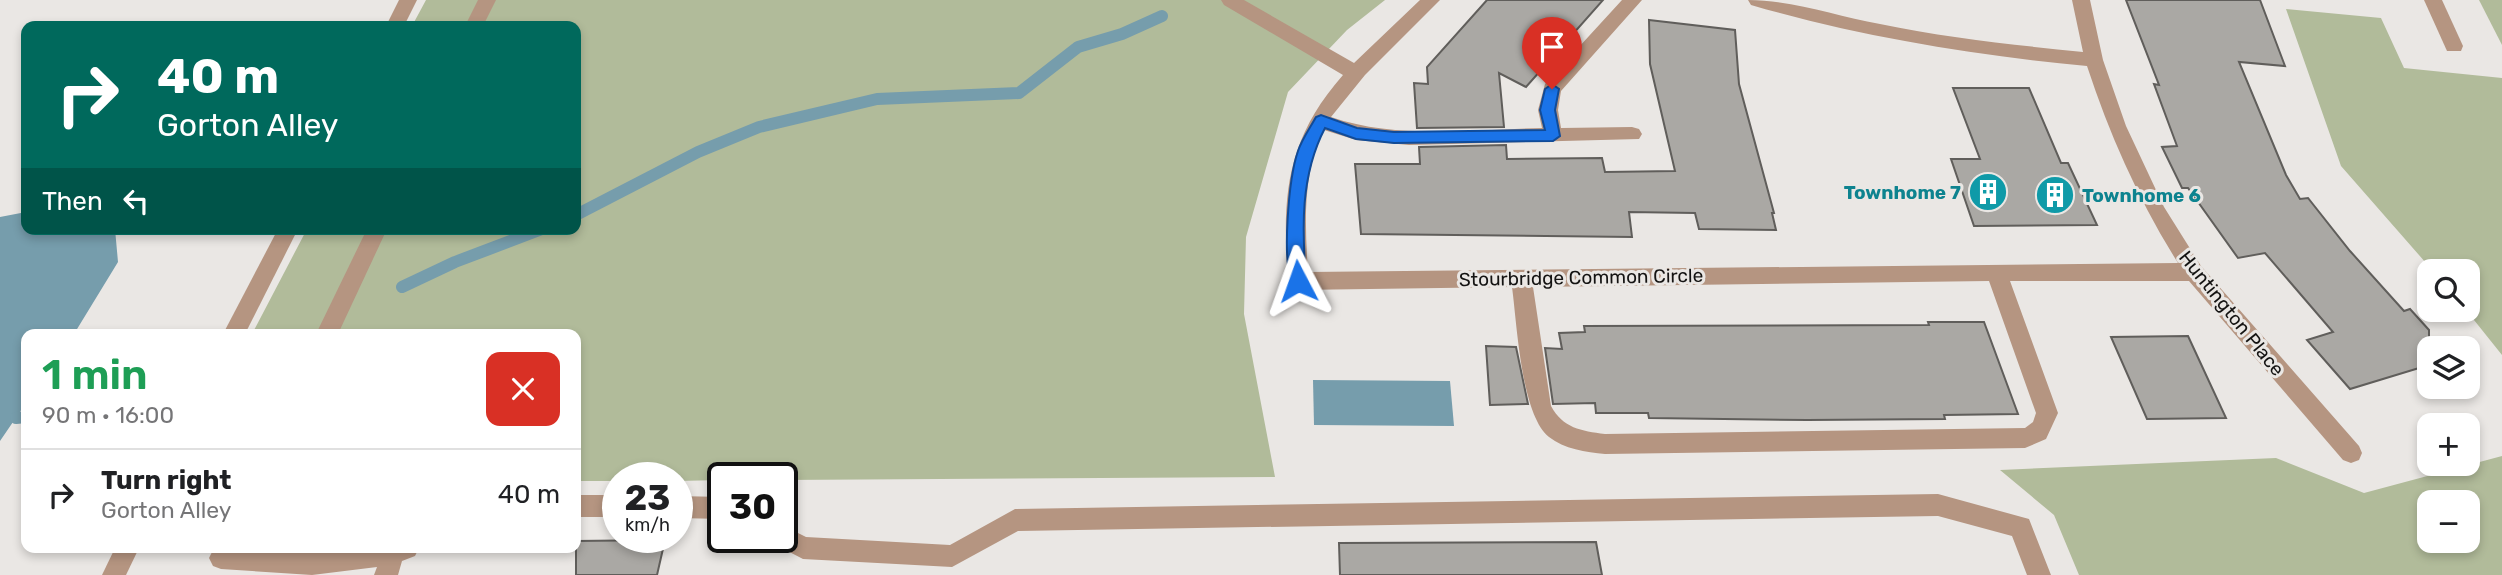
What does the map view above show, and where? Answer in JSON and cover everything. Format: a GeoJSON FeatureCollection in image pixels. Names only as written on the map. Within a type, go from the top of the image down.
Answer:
{"type":"FeatureCollection","features":[{"type":"Feature","properties":{"kind":"street"},"geometry":{"type":"LineString","coordinates":[[398,21],[408,0]]}},
{"type":"Feature","properties":{"kind":"street"},"geometry":{"type":"LineString","coordinates":[[476,21],[487,0]]}},
{"type":"Feature","properties":{"kind":"street"},"geometry":{"type":"LineString","coordinates":[[1230,0],[1355,73]]}},
{"type":"Feature","properties":{"kind":"street","name":"Stourbridge Common Circle"},"geometry":{"type":"LineString","coordinates":[[1431,0],[1355,73],[1321,121],[1306,150],[1298,187],[1295,232],[1298,281],[1996,271],[2194,272]]}},
{"type":"Feature","properties":{"kind":"street"},"geometry":{"type":"LineString","coordinates":[[1553,136],[1548,110],[1552,89],[1633,0]]}},
{"type":"Feature","properties":{"kind":"street"},"geometry":{"type":"LineString","coordinates":[[1757,0],[1816,18],[1893,35],[1985,50],[2094,60]]}},
{"type":"Feature","properties":{"kind":"street","name":"Huntington Place"},"geometry":{"type":"LineString","coordinates":[[2081,0],[2094,60],[2116,126],[2156,211],[2194,272],[2351,453]]}},
{"type":"Feature","properties":{"kind":"street"},"geometry":{"type":"LineString","coordinates":[[2433,0],[2455,46]]}},
{"type":"Feature","properties":{"kind":"street"},"geometry":{"type":"LineString","coordinates":[[1321,121],[1356,134],[1388,137],[1632,134]]}},
{"type":"Feature","properties":{"kind":"street"},"geometry":{"type":"LineString","coordinates":[[236,329],[285,235]]}},
{"type":"Feature","properties":{"kind":"street"},"geometry":{"type":"LineString","coordinates":[[329,329],[374,235]]}},
{"type":"Feature","properties":{"kind":"street"},"geometry":{"type":"LineString","coordinates":[[1521,278],[1540,406],[1547,423],[1560,433],[1581,441],[1605,444],[2018,439],[2037,435],[2045,426],[2047,413],[1996,271]]}},
{"type":"Feature","properties":{"kind":"street"},"geometry":{"type":"LineString","coordinates":[[798,545],[803,548],[952,556],[1015,520],[1938,505],[2021,527],[2039,575]]}},
{"type":"Feature","properties":{"kind":"street"},"geometry":{"type":"LineString","coordinates":[[581,506],[602,506]]}},
{"type":"Feature","properties":{"kind":"street"},"geometry":{"type":"LineString","coordinates":[[114,575],[125,553]]}},
{"type":"Feature","properties":{"kind":"street"},"geometry":{"type":"LineString","coordinates":[[220,560],[310,564],[395,559]]}},
{"type":"Feature","properties":{"kind":"green space"},"geometry":{"type":"Polygon","coordinates":[[[426,0],[1385,0],[1347,30],[1288,92],[1246,237],[1244,314],[1275,477],[798,480],[798,462],[707,462],[707,480],[693,481],[693,462],[602,462],[602,481],[581,481],[581,329],[255,329],[304,235],[581,235],[581,21],[415,21],[426,0]]]}},
{"type":"Feature","properties":{"kind":"green space"},"geometry":{"type":"Polygon","coordinates":[[[2479,0],[2502,0],[2502,45],[2479,0]]]}},
{"type":"Feature","properties":{"kind":"green space"},"geometry":{"type":"Polygon","coordinates":[[[2286,9],[2381,18],[2404,68],[2502,78],[2502,355],[2476,322],[2480,322],[2480,259],[2422,259],[2341,166],[2286,9]]]}},
{"type":"Feature","properties":{"kind":"green space"},"geometry":{"type":"Polygon","coordinates":[[[2502,456],[2502,575],[2079,575],[2054,515],[2000,470],[2276,458],[2364,493],[2427,476],[2480,476],[2480,462],[2502,456]]]}},
{"type":"Feature","properties":{"kind":"water"},"geometry":{"type":"Polygon","coordinates":[[[21,213],[21,235],[116,235],[118,262],[77,329],[21,329],[21,410],[0,441],[0,217],[21,213]]]}},
{"type":"Feature","properties":{"kind":"water"},"geometry":{"type":"Polygon","coordinates":[[[1313,380],[1450,381],[1454,426],[1314,425],[1313,380]]]}},
{"type":"Feature","properties":{"kind":"building"},"geometry":{"type":"Polygon","coordinates":[[[1487,0],[1603,0],[1526,87],[1499,73],[1504,127],[1417,128],[1414,83],[1428,84],[1427,67],[1487,0]]]}},
{"type":"Feature","properties":{"kind":"building"},"geometry":{"type":"Polygon","coordinates":[[[2126,0],[2260,0],[2285,66],[2239,62],[2286,175],[2300,199],[2308,198],[2350,251],[2404,311],[2410,309],[2417,317],[2417,322],[2422,322],[2429,330],[2429,336],[2417,336],[2417,369],[2350,389],[2307,340],[2333,332],[2265,253],[2238,258],[2188,188],[2182,188],[2162,147],[2177,146],[2154,84],[2159,85],[2126,0]]]}},
{"type":"Feature","properties":{"kind":"building"},"geometry":{"type":"Polygon","coordinates":[[[1649,20],[1735,30],[1739,84],[1774,213],[1776,230],[1699,229],[1695,213],[1629,212],[1632,237],[1361,234],[1355,164],[1420,164],[1419,147],[1506,145],[1507,159],[1602,158],[1605,172],[1675,171],[1650,64],[1649,20]]]}},
{"type":"Feature","properties":{"kind":"building"},"geometry":{"type":"Polygon","coordinates":[[[1953,88],[2029,88],[2061,163],[2068,163],[2097,225],[1974,226],[1951,159],[1980,159],[1953,88]]]}},
{"type":"Feature","properties":{"kind":"building"},"geometry":{"type":"Polygon","coordinates":[[[1928,322],[1984,322],[2018,414],[1944,415],[1945,419],[1807,420],[1649,418],[1648,413],[1596,413],[1595,403],[1553,404],[1545,348],[1562,349],[1559,333],[1585,332],[1584,326],[1929,325],[1928,322]]]}},
{"type":"Feature","properties":{"kind":"building"},"geometry":{"type":"Polygon","coordinates":[[[2188,336],[2226,418],[2147,419],[2111,337],[2188,336]]]}},
{"type":"Feature","properties":{"kind":"building"},"geometry":{"type":"Polygon","coordinates":[[[1486,346],[1516,347],[1528,404],[1490,405],[1486,346]]]}},
{"type":"Feature","properties":{"kind":"building"},"geometry":{"type":"Polygon","coordinates":[[[581,541],[602,541],[602,553],[662,553],[657,575],[576,575],[576,553],[581,553],[581,541]]]}},
{"type":"Feature","properties":{"kind":"building"},"geometry":{"type":"Polygon","coordinates":[[[1596,542],[1602,575],[1340,575],[1339,543],[1596,542]]]}},
{"type":"Feature","properties":{"kind":"waterway"},"geometry":{"type":"LineString","coordinates":[[581,212],[698,152],[759,127],[877,99],[1019,93],[1078,47],[1122,34],[1162,16]]}},
{"type":"Feature","properties":{"kind":"waterway"},"geometry":{"type":"LineString","coordinates":[[402,287],[455,262],[526,235]]}},
{"type":"Feature","properties":{"kind":"waterway"},"geometry":{"type":"LineString","coordinates":[[16,418],[21,418]]}},
{"type":"Feature","properties":{"kind":"place","name":"Townhome 7"},"geometry":{"type":"Point","coordinates":[1988,192]}},
{"type":"Feature","properties":{"kind":"place","name":"Townhome 6"},"geometry":{"type":"Point","coordinates":[2055,195]}},
{"type":"Feature","properties":{"kind":"route"},"geometry":{"type":"LineString","coordinates":[[1298,281],[1295,232],[1298,187],[1306,150],[1321,121],[1356,134],[1394,138],[1553,136],[1548,110],[1552,89]]}}]}
